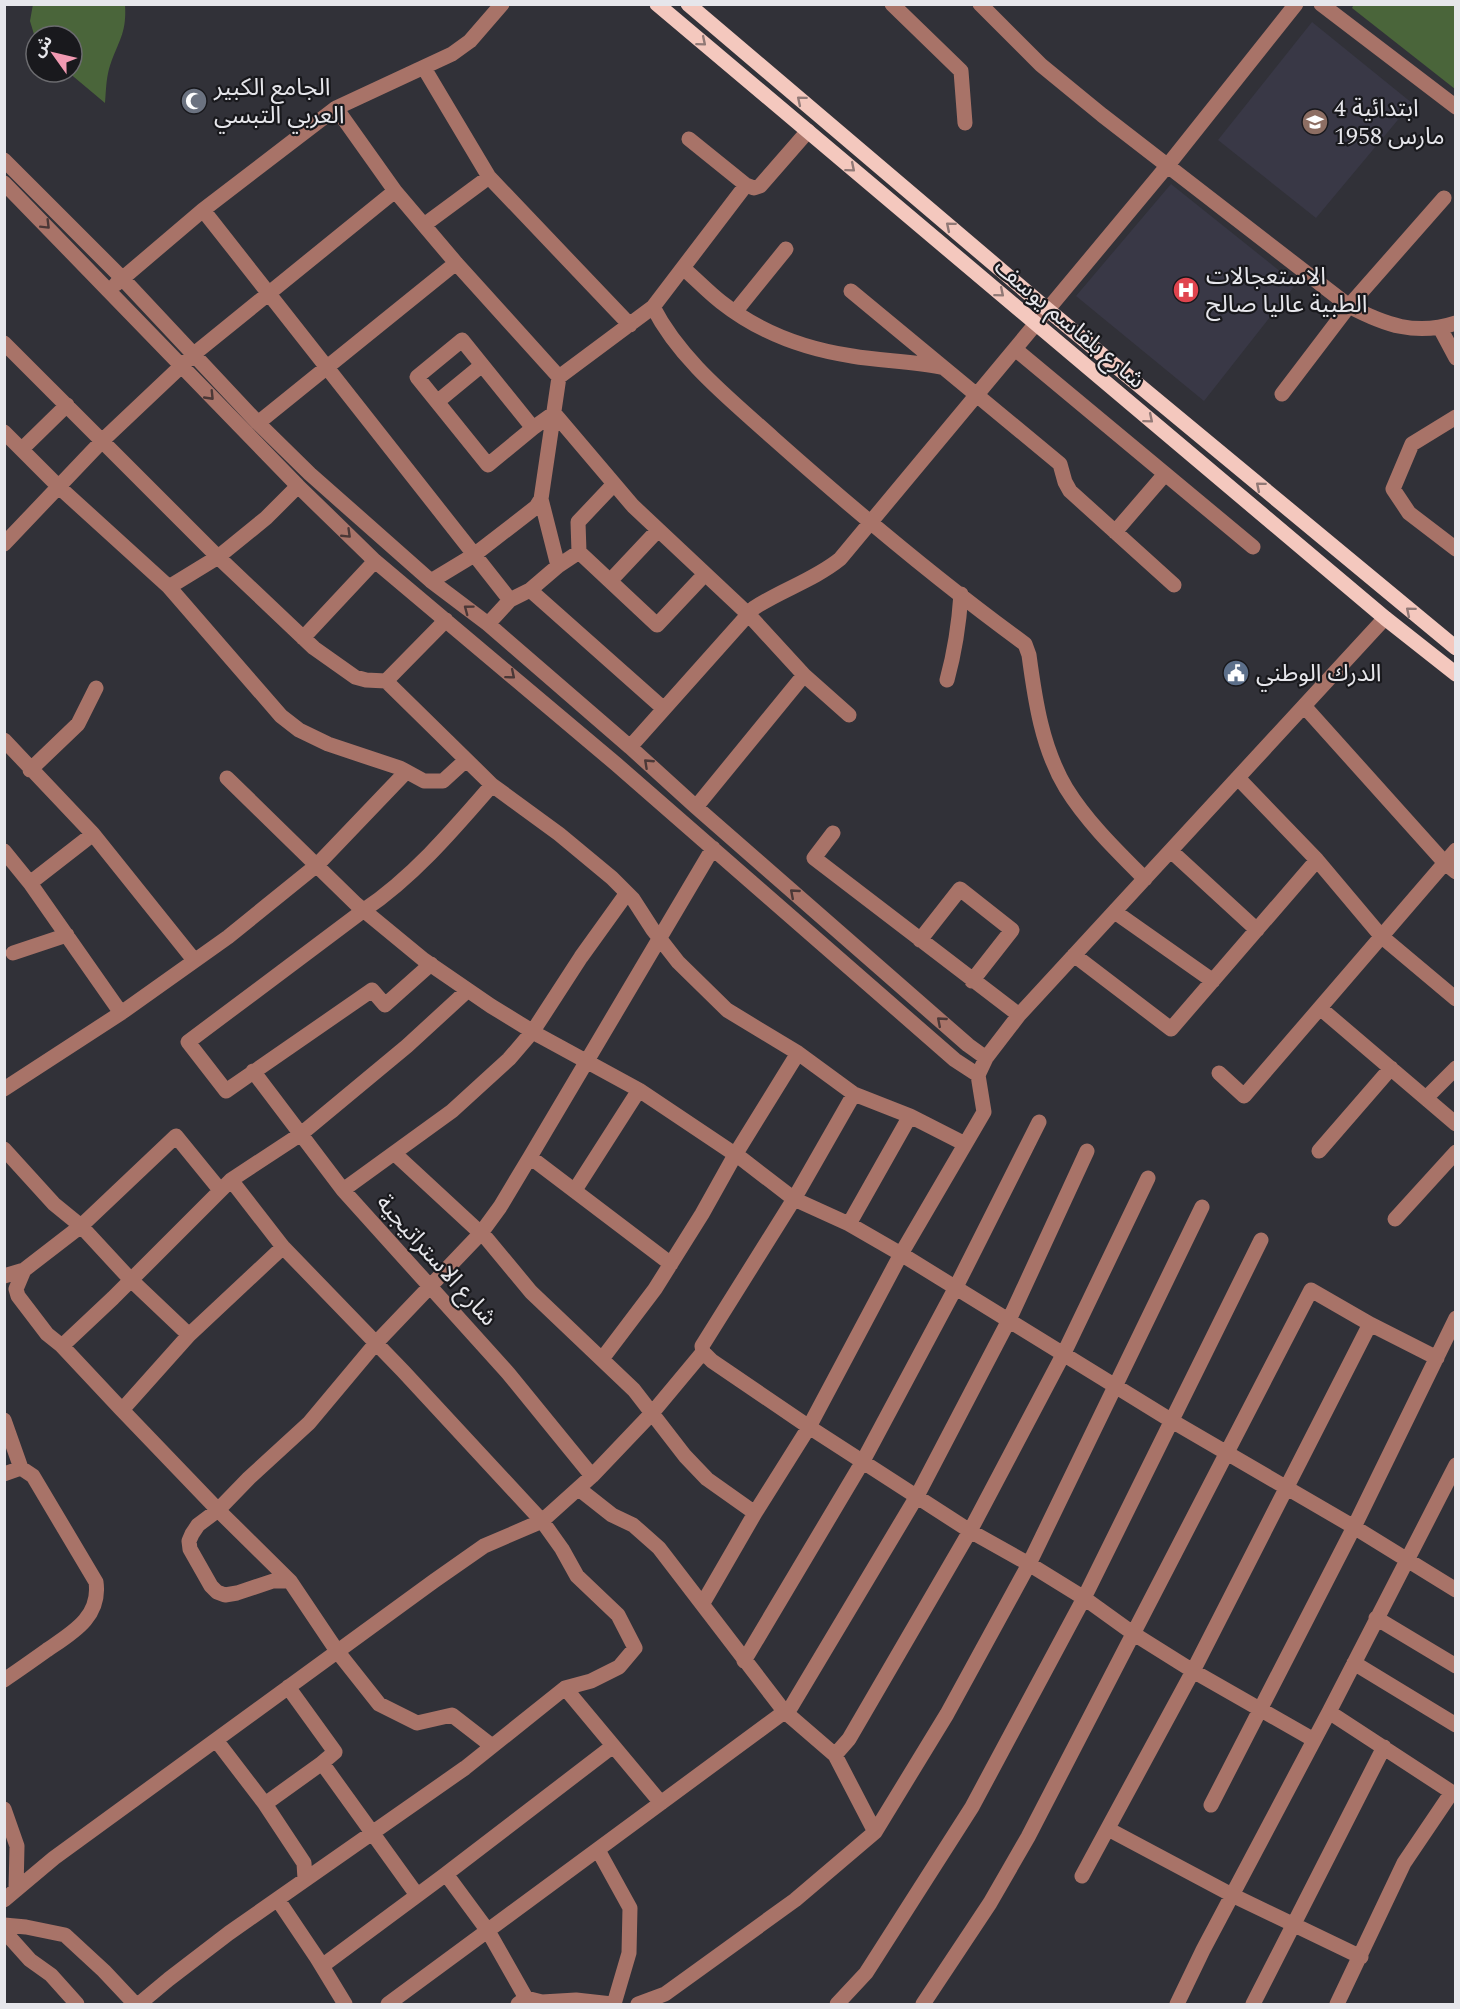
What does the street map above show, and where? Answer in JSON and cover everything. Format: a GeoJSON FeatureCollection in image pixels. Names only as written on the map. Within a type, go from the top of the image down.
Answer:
{"type":"FeatureCollection","features":[{"type":"Feature","properties":{"kind":"main road","name":"شارع بلقاسم يوسف"},"geometry":{"type":"LineString","coordinates":[[657,4],[1385,618],[1455,674]]}},
{"type":"Feature","properties":{"kind":"main road","name":"شارع بلقاسم يوسف"},"geometry":{"type":"LineString","coordinates":[[688,4],[1048,310],[1455,648]]}},
{"type":"Feature","properties":{"kind":"street"},"geometry":{"type":"LineString","coordinates":[[110,290],[203,210],[336,108],[452,54],[470,41],[502,4]]}},
{"type":"Feature","properties":{"kind":"street"},"geometry":{"type":"LineString","coordinates":[[892,4],[961,71],[965,123]]}},
{"type":"Feature","properties":{"kind":"street"},"geometry":{"type":"LineString","coordinates":[[980,4],[1041,64],[1102,115],[1349,306],[1376,321],[1409,329],[1440,328],[1455,323]]}},
{"type":"Feature","properties":{"kind":"street"},"geometry":{"type":"LineString","coordinates":[[630,747],[748,614],[770,597],[829,568],[840,559],[1168,165],[1296,4]]}},
{"type":"Feature","properties":{"kind":"street"},"geometry":{"type":"LineString","coordinates":[[1321,4],[1455,107]]}},
{"type":"Feature","properties":{"kind":"street"},"geometry":{"type":"LineString","coordinates":[[424,68],[489,177],[630,325]]}},
{"type":"Feature","properties":{"kind":"street"},"geometry":{"type":"LineString","coordinates":[[336,108],[395,191],[456,263],[559,377]]}},
{"type":"Feature","properties":{"kind":"street"},"geometry":{"type":"LineString","coordinates":[[689,139],[746,185],[754,188],[760,186],[808,131]]}},
{"type":"Feature","properties":{"kind":"street"},"geometry":{"type":"LineString","coordinates":[[4,160],[122,278],[258,423],[310,474],[431,581],[488,624],[968,1045],[986,1058]]}},
{"type":"Feature","properties":{"kind":"street"},"geometry":{"type":"LineString","coordinates":[[424,225],[489,177]]}},
{"type":"Feature","properties":{"kind":"street"},"geometry":{"type":"LineString","coordinates":[[4,183],[298,486],[375,561],[616,764],[955,1060],[978,1075]]}},
{"type":"Feature","properties":{"kind":"street"},"geometry":{"type":"LineString","coordinates":[[558,566],[541,499],[559,377],[653,307],[746,185]]}},
{"type":"Feature","properties":{"kind":"street"},"geometry":{"type":"LineString","coordinates":[[4,544],[103,440],[194,354],[395,191]]}},
{"type":"Feature","properties":{"kind":"street"},"geometry":{"type":"LineString","coordinates":[[1282,394],[1349,306],[1444,198]]}},
{"type":"Feature","properties":{"kind":"street"},"geometry":{"type":"LineString","coordinates":[[203,210],[510,600]]}},
{"type":"Feature","properties":{"kind":"street"},"geometry":{"type":"LineString","coordinates":[[735,312],[786,249]]}},
{"type":"Feature","properties":{"kind":"street"},"geometry":{"type":"LineString","coordinates":[[258,423],[456,263]]}},
{"type":"Feature","properties":{"kind":"street"},"geometry":{"type":"LineString","coordinates":[[683,268],[735,312],[768,331],[801,344],[827,352],[942,367]]}},
{"type":"Feature","properties":{"kind":"street"},"geometry":{"type":"LineString","coordinates":[[851,291],[1060,464],[1070,491],[1174,585]]}},
{"type":"Feature","properties":{"kind":"street"},"geometry":{"type":"LineString","coordinates":[[653,307],[660,321],[683,351],[714,385],[870,524],[1024,644],[1029,655],[1041,728],[1066,788],[1089,820],[1145,879]]}},
{"type":"Feature","properties":{"kind":"street"},"geometry":{"type":"LineString","coordinates":[[1440,328],[1455,358]]}},
{"type":"Feature","properties":{"kind":"street"},"geometry":{"type":"LineString","coordinates":[[533,429],[462,340],[417,377],[488,465],[533,429],[554,412]]}},
{"type":"Feature","properties":{"kind":"street"},"geometry":{"type":"LineString","coordinates":[[4,343],[218,557],[303,638],[355,677],[386,681],[492,785],[559,834],[612,878],[633,899],[678,962],[727,1010],[798,1053],[854,1094],[910,1116],[965,1144]]}},
{"type":"Feature","properties":{"kind":"street"},"geometry":{"type":"LineString","coordinates":[[1015,349],[1253,548]]}},
{"type":"Feature","properties":{"kind":"street"},"geometry":{"type":"LineString","coordinates":[[437,402],[482,365]]}},
{"type":"Feature","properties":{"kind":"street"},"geometry":{"type":"LineString","coordinates":[[22,449],[67,405]]}},
{"type":"Feature","properties":{"kind":"street"},"geometry":{"type":"LineString","coordinates":[[554,412],[633,506],[748,614],[804,675],[849,715]]}},
{"type":"Feature","properties":{"kind":"street"},"geometry":{"type":"LineString","coordinates":[[1455,417],[1412,444],[1393,489],[1409,513],[1455,549]]}},
{"type":"Feature","properties":{"kind":"street"},"geometry":{"type":"LineString","coordinates":[[4,432],[59,487],[169,587],[281,716],[299,730],[328,744],[406,772],[424,781],[443,781],[466,760]]}},
{"type":"Feature","properties":{"kind":"street"},"geometry":{"type":"LineString","coordinates":[[1115,532],[1165,474]]}},
{"type":"Feature","properties":{"kind":"street"},"geometry":{"type":"LineString","coordinates":[[614,484],[578,522],[579,552],[657,625],[705,574]]}},
{"type":"Feature","properties":{"kind":"street"},"geometry":{"type":"LineString","coordinates":[[169,587],[218,557],[266,518],[298,486]]}},
{"type":"Feature","properties":{"kind":"street"},"geometry":{"type":"LineString","coordinates":[[431,581],[474,555],[536,507],[541,499]]}},
{"type":"Feature","properties":{"kind":"street"},"geometry":{"type":"LineString","coordinates":[[610,581],[658,530]]}},
{"type":"Feature","properties":{"kind":"street"},"geometry":{"type":"LineString","coordinates":[[488,624],[510,600],[530,590],[558,566],[579,552]]}},
{"type":"Feature","properties":{"kind":"street"},"geometry":{"type":"LineString","coordinates":[[303,638],[375,561]]}},
{"type":"Feature","properties":{"kind":"street"},"geometry":{"type":"LineString","coordinates":[[530,590],[664,709]]}},
{"type":"Feature","properties":{"kind":"street"},"geometry":{"type":"LineString","coordinates":[[947,680],[959,627],[961,594]]}},
{"type":"Feature","properties":{"kind":"street"},"geometry":{"type":"LineString","coordinates":[[703,1603],[755,1513],[809,1427],[901,1254],[984,1112],[978,1075],[986,1058],[1019,1015],[1385,618]]}},
{"type":"Feature","properties":{"kind":"street"},"geometry":{"type":"LineString","coordinates":[[386,681],[446,620]]}},
{"type":"Feature","properties":{"kind":"street"},"geometry":{"type":"LineString","coordinates":[[696,807],[804,675]]}},
{"type":"Feature","properties":{"kind":"street"},"geometry":{"type":"LineString","coordinates":[[30,770],[78,724],[96,688]]}},
{"type":"Feature","properties":{"kind":"street"},"geometry":{"type":"LineString","coordinates":[[1304,706],[1450,867]]}},
{"type":"Feature","properties":{"kind":"street"},"geometry":{"type":"LineString","coordinates":[[4,740],[93,834],[194,960]]}},
{"type":"Feature","properties":{"kind":"street"},"geometry":{"type":"LineString","coordinates":[[4,1089],[121,1013],[228,937],[317,865],[406,772]]}},
{"type":"Feature","properties":{"kind":"street"},"geometry":{"type":"LineString","coordinates":[[227,778],[364,910],[431,964],[468,990],[533,1031],[639,1090],[735,1155],[794,1199],[849,1224],[901,1254],[1455,1590]]}},
{"type":"Feature","properties":{"kind":"street"},"geometry":{"type":"LineString","coordinates":[[1238,778],[1317,860],[1382,936],[1455,999]]}},
{"type":"Feature","properties":{"kind":"street"},"geometry":{"type":"LineString","coordinates":[[431,964],[385,1005],[372,990],[226,1091],[188,1042],[390,893],[453,830],[492,785]]}},
{"type":"Feature","properties":{"kind":"street"},"geometry":{"type":"LineString","coordinates":[[833,833],[813,858],[1019,1015]]}},
{"type":"Feature","properties":{"kind":"street"},"geometry":{"type":"LineString","coordinates":[[30,883],[93,834]]}},
{"type":"Feature","properties":{"kind":"street"},"geometry":{"type":"LineString","coordinates":[[290,1581],[273,1581],[237,1593],[217,1592],[211,1586],[190,1550],[189,1541],[198,1525],[218,1510],[309,1423],[376,1343],[480,1233],[500,1207],[713,848]]}},
{"type":"Feature","properties":{"kind":"street"},"geometry":{"type":"LineString","coordinates":[[1219,1073],[1244,1096],[1382,936],[1450,867],[1455,850]]}},
{"type":"Feature","properties":{"kind":"street"},"geometry":{"type":"LineString","coordinates":[[4,851],[30,883],[121,1013]]}},
{"type":"Feature","properties":{"kind":"street"},"geometry":{"type":"LineString","coordinates":[[1171,851],[1257,930]]}},
{"type":"Feature","properties":{"kind":"street"},"geometry":{"type":"LineString","coordinates":[[1074,955],[1171,1029],[1317,860]]}},
{"type":"Feature","properties":{"kind":"street"},"geometry":{"type":"LineString","coordinates":[[920,940],[960,890],[995,916],[1012,930],[972,981]]}},
{"type":"Feature","properties":{"kind":"street"},"geometry":{"type":"LineString","coordinates":[[343,1190],[452,1111],[509,1059],[533,1031],[581,957],[627,893]]}},
{"type":"Feature","properties":{"kind":"street"},"geometry":{"type":"LineString","coordinates":[[1115,912],[1213,981]]}},
{"type":"Feature","properties":{"kind":"street"},"geometry":{"type":"LineString","coordinates":[[7,950],[67,935]]}},
{"type":"Feature","properties":{"kind":"street"},"geometry":{"type":"LineString","coordinates":[[62,1346],[225,1185],[301,1134],[407,1046],[468,990]]}},
{"type":"Feature","properties":{"kind":"street"},"geometry":{"type":"LineString","coordinates":[[1320,1008],[1455,1124]]}},
{"type":"Feature","properties":{"kind":"street"},"geometry":{"type":"LineString","coordinates":[[602,1359],[656,1289],[798,1053]]}},
{"type":"Feature","properties":{"kind":"street"},"geometry":{"type":"LineString","coordinates":[[1319,1151],[1391,1068]]}},
{"type":"Feature","properties":{"kind":"street"},"geometry":{"type":"LineString","coordinates":[[1426,1098],[1455,1068]]}},
{"type":"Feature","properties":{"kind":"street","name":"شارع الاستراتيجية"},"geometry":{"type":"LineString","coordinates":[[253,1071],[343,1190],[508,1373],[592,1476]]}},
{"type":"Feature","properties":{"kind":"street"},"geometry":{"type":"LineString","coordinates":[[575,1190],[639,1090]]}},
{"type":"Feature","properties":{"kind":"street"},"geometry":{"type":"LineString","coordinates":[[854,1094],[794,1199],[702,1346],[703,1353],[809,1427],[970,1531],[1084,1598],[1134,1634],[1193,1671],[1314,1740]]}},
{"type":"Feature","properties":{"kind":"street"},"geometry":{"type":"LineString","coordinates":[[849,1224],[910,1116]]}},
{"type":"Feature","properties":{"kind":"street"},"geometry":{"type":"LineString","coordinates":[[744,1661],[862,1461],[956,1287],[1039,1122]]}},
{"type":"Feature","properties":{"kind":"street"},"geometry":{"type":"LineString","coordinates":[[4,1276],[24,1270],[81,1226],[176,1136],[376,1343],[542,1521],[562,1549],[577,1576],[618,1615],[635,1648],[619,1667],[591,1681],[565,1688],[465,1768],[305,1879],[137,2004],[65,1935],[4,1925]]}},
{"type":"Feature","properties":{"kind":"street"},"geometry":{"type":"LineString","coordinates":[[4,1149],[54,1204],[81,1226],[130,1279],[189,1335]]}},
{"type":"Feature","properties":{"kind":"street"},"geometry":{"type":"LineString","coordinates":[[388,2004],[791,1707],[917,1496],[1009,1320],[1087,1151]]}},
{"type":"Feature","properties":{"kind":"street"},"geometry":{"type":"LineString","coordinates":[[1395,1219],[1455,1152]]}},
{"type":"Feature","properties":{"kind":"street"},"geometry":{"type":"LineString","coordinates":[[394,1153],[480,1233],[531,1292],[634,1390],[685,1456],[707,1479],[755,1513]]}},
{"type":"Feature","properties":{"kind":"street"},"geometry":{"type":"LineString","coordinates":[[530,1157],[671,1264]]}},
{"type":"Feature","properties":{"kind":"street"},"geometry":{"type":"LineString","coordinates":[[835,1755],[849,1739],[970,1531],[1064,1353],[1148,1178]]}},
{"type":"Feature","properties":{"kind":"street"},"geometry":{"type":"LineString","coordinates":[[638,2004],[665,1994],[795,1900],[875,1832],[947,1714],[1029,1564],[1202,1207]]}},
{"type":"Feature","properties":{"kind":"street"},"geometry":{"type":"LineString","coordinates":[[837,2004],[866,1973],[972,1807],[1084,1598],[1261,1240]]}},
{"type":"Feature","properties":{"kind":"street"},"geometry":{"type":"LineString","coordinates":[[122,1410],[189,1335],[283,1247]]}},
{"type":"Feature","properties":{"kind":"street"},"geometry":{"type":"LineString","coordinates":[[24,1270],[16,1289],[18,1296],[47,1334],[62,1346],[218,1510],[290,1581],[337,1652],[379,1704],[417,1723],[452,1714],[492,1746]]}},
{"type":"Feature","properties":{"kind":"street"},"geometry":{"type":"LineString","coordinates":[[923,2004],[1012,1866],[1311,1290],[1370,1324],[1437,1358]]}},
{"type":"Feature","properties":{"kind":"street"},"geometry":{"type":"LineString","coordinates":[[1210,1805],[1354,1527],[1455,1318]]}},
{"type":"Feature","properties":{"kind":"street"},"geometry":{"type":"LineString","coordinates":[[1082,1876],[1193,1671],[1370,1324]]}},
{"type":"Feature","properties":{"kind":"street"},"geometry":{"type":"LineString","coordinates":[[10,1895],[54,1858],[484,1546],[542,1521],[592,1476],[653,1412],[703,1353]]}},
{"type":"Feature","properties":{"kind":"street"},"geometry":{"type":"LineString","coordinates":[[4,1419],[21,1468],[33,1476],[96,1582],[98,1594],[88,1617],[76,1630],[4,1680]]}},
{"type":"Feature","properties":{"kind":"street"},"geometry":{"type":"LineString","coordinates":[[1177,2004],[1406,1560],[1450,1491],[1455,1465]]}},
{"type":"Feature","properties":{"kind":"street"},"geometry":{"type":"LineString","coordinates":[[4,1474],[21,1468]]}},
{"type":"Feature","properties":{"kind":"street"},"geometry":{"type":"LineString","coordinates":[[579,1489],[604,1510],[633,1525],[659,1548],[784,1711],[835,1755],[875,1832]]}},
{"type":"Feature","properties":{"kind":"street"},"geometry":{"type":"LineString","coordinates":[[1377,1618],[1455,1666]]}},
{"type":"Feature","properties":{"kind":"street"},"geometry":{"type":"LineString","coordinates":[[1354,1663],[1455,1725]]}},
{"type":"Feature","properties":{"kind":"street"},"geometry":{"type":"LineString","coordinates":[[265,1804],[335,1752],[288,1687]]}},
{"type":"Feature","properties":{"kind":"street"},"geometry":{"type":"LineString","coordinates":[[565,1688],[661,1803]]}},
{"type":"Feature","properties":{"kind":"street"},"geometry":{"type":"LineString","coordinates":[[1329,1712],[1454,1793],[1404,1863],[1337,2004]]}},
{"type":"Feature","properties":{"kind":"street"},"geometry":{"type":"LineString","coordinates":[[216,1740],[265,1804],[304,1863],[305,1879]]}},
{"type":"Feature","properties":{"kind":"street"},"geometry":{"type":"LineString","coordinates":[[322,1966],[613,1746]]}},
{"type":"Feature","properties":{"kind":"street"},"geometry":{"type":"LineString","coordinates":[[1254,2004],[1384,1748]]}},
{"type":"Feature","properties":{"kind":"street"},"geometry":{"type":"LineString","coordinates":[[322,1763],[417,1895]]}},
{"type":"Feature","properties":{"kind":"street"},"geometry":{"type":"LineString","coordinates":[[4,1809],[17,1846],[10,1895]]}},
{"type":"Feature","properties":{"kind":"street"},"geometry":{"type":"LineString","coordinates":[[1108,1829],[1232,1895],[1361,1957]]}},
{"type":"Feature","properties":{"kind":"street"},"geometry":{"type":"LineString","coordinates":[[446,1874],[488,1931],[522,2001],[576,2000],[605,2004],[629,1953],[630,1908],[598,1850]]}},
{"type":"Feature","properties":{"kind":"street"},"geometry":{"type":"LineString","coordinates":[[278,1900],[345,2004]]}},
{"type":"Feature","properties":{"kind":"street"},"geometry":{"type":"LineString","coordinates":[[4,1930],[30,1960],[51,1975],[77,2004]]}},
{"type":"Feature","properties":{"kind":"shaded area","name":"ابتدائية 4 مارس 1958"},"geometry":{"type":"Polygon","coordinates":[[[1312,22],[1412,103],[1316,218],[1218,140],[1312,22]]]}},
{"type":"Feature","properties":{"kind":"shaded area","name":"الاستعجالات الطبية عاليا صالح"},"geometry":{"type":"Polygon","coordinates":[[[1171,184],[1296,284],[1204,401],[1076,296],[1171,184]]]}},
{"type":"Feature","properties":{"kind":"green space"},"geometry":{"type":"Polygon","coordinates":[[[33,4],[125,5],[121,38],[109,69],[105,103],[82,84],[84,24],[31,24],[33,4]]]}},
{"type":"Feature","properties":{"kind":"green space"},"geometry":{"type":"Polygon","coordinates":[[[1354,4],[1455,5],[1455,89],[1352,8],[1354,4]]]}},
{"type":"Feature","properties":{"kind":"place","name":"الجامع الكبير العربي التبسي"},"geometry":{"type":"Point","coordinates":[194,101]}},
{"type":"Feature","properties":{"kind":"place","name":"ابتدائية 4 مارس 1958"},"geometry":{"type":"Point","coordinates":[1315,122]}},
{"type":"Feature","properties":{"kind":"place","name":"الاستعجالات الطبية عاليا صالح"},"geometry":{"type":"Point","coordinates":[1186,290]}},
{"type":"Feature","properties":{"kind":"place","name":"الدرك الوطني"},"geometry":{"type":"Point","coordinates":[1236,673]}}]}
